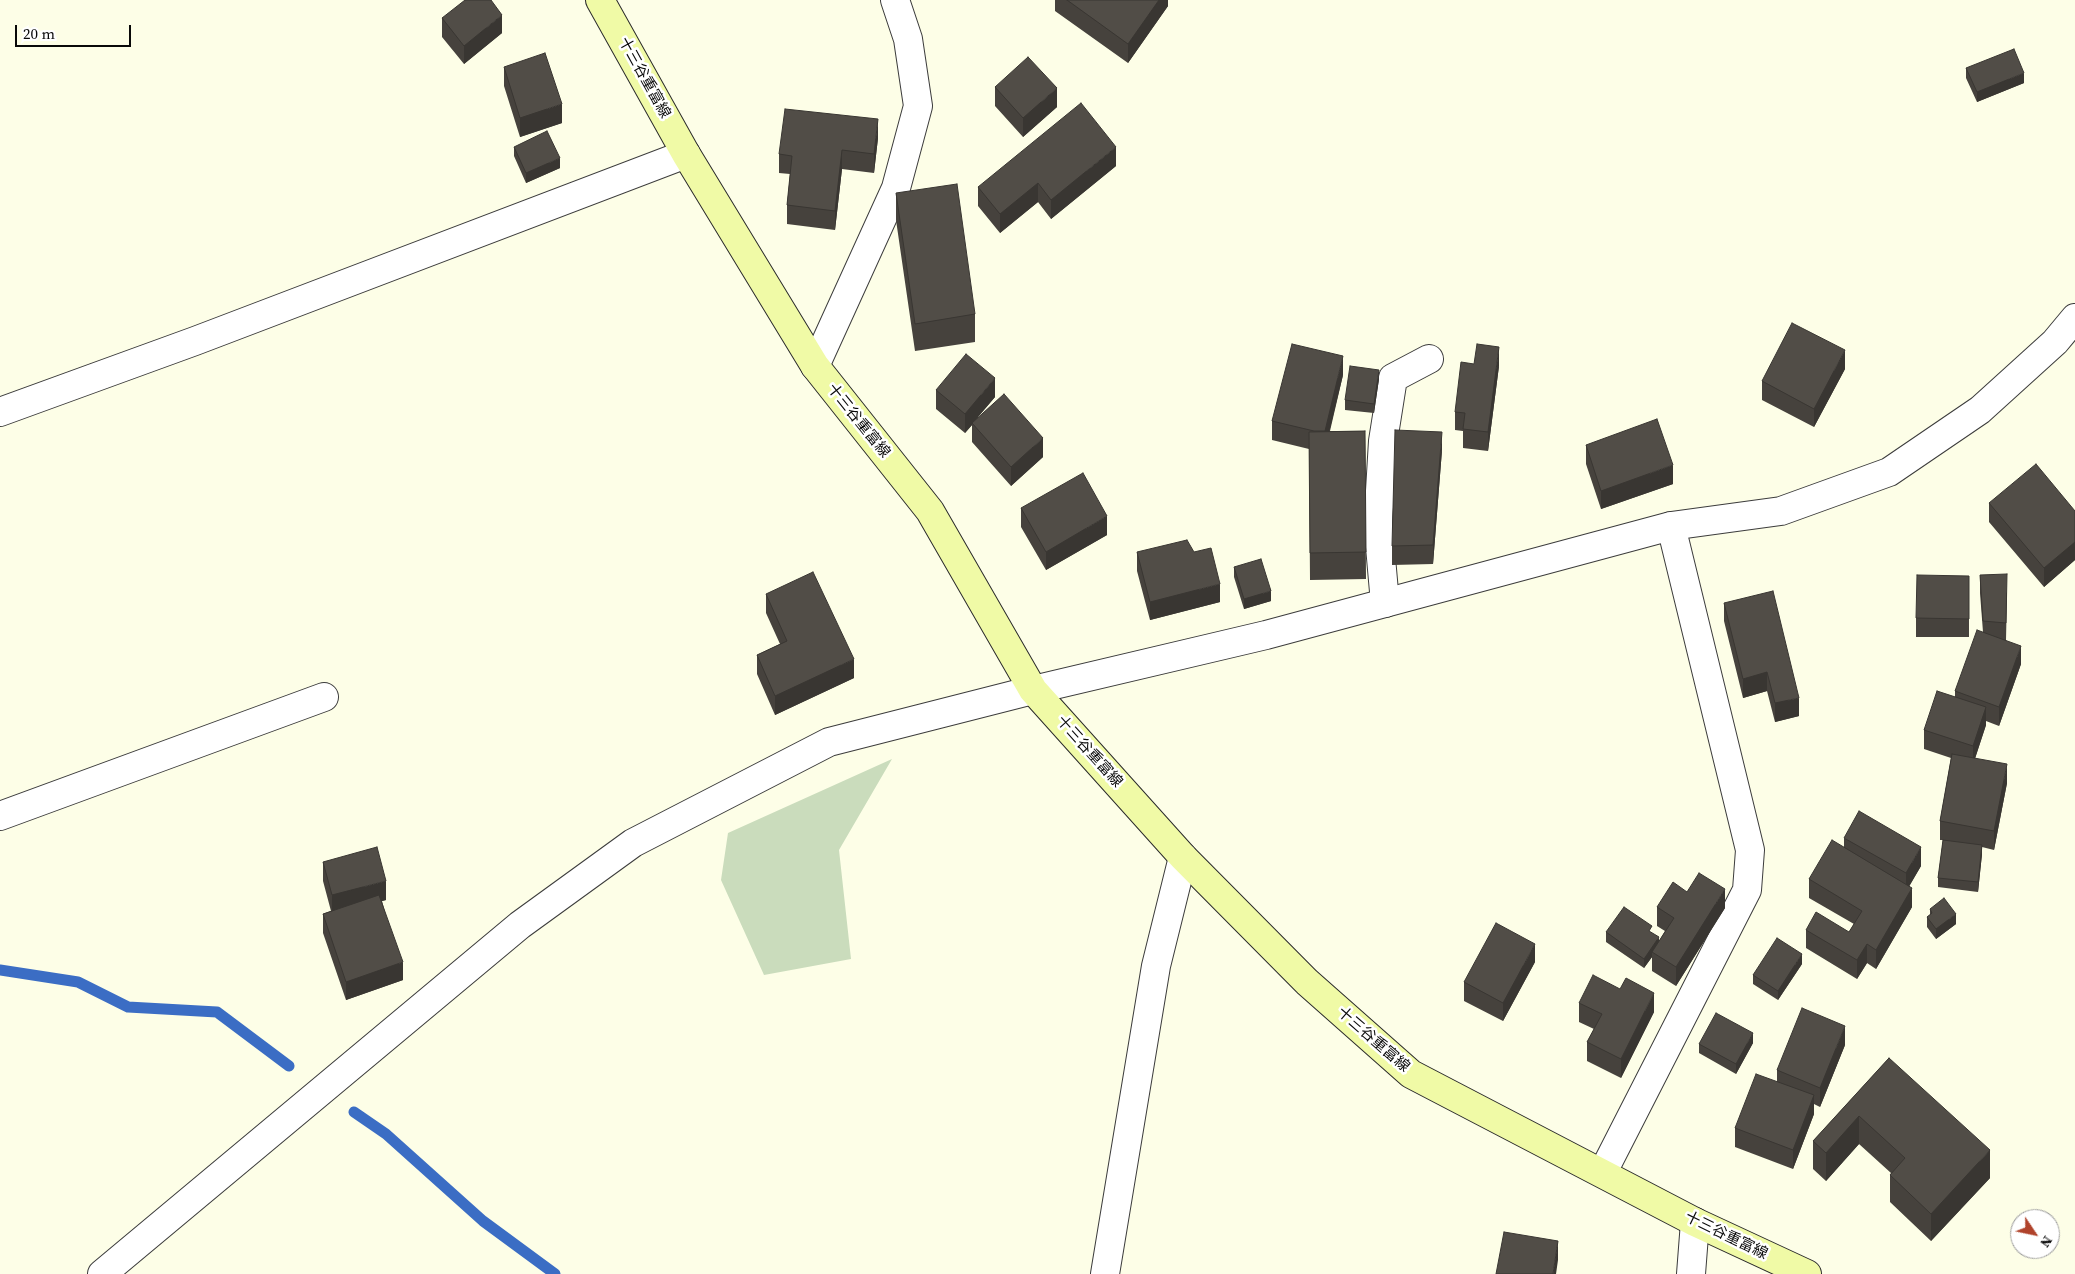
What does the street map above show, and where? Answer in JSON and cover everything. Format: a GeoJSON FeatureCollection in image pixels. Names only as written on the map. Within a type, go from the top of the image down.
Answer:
{"type":"FeatureCollection","features":[{"type":"Feature","properties":{"kind":"main road","name":"十三谷重富線"},"geometry":{"type":"LineString","coordinates":[[600,0],[686,154],[815,366],[930,511],[1034,690],[1183,857],[1307,982],[1411,1074],[1603,1172],[1695,1222],[1807,1274]]}},
{"type":"Feature","properties":{"kind":"street"},"geometry":{"type":"LineString","coordinates":[[815,366],[896,188],[918,106],[908,39],[895,0]]}},
{"type":"Feature","properties":{"kind":"street"},"geometry":{"type":"LineString","coordinates":[[0,412],[214,334],[686,154]]}},
{"type":"Feature","properties":{"kind":"street"},"geometry":{"type":"LineString","coordinates":[[108,1272],[520,925],[633,843],[829,742],[1034,690],[1266,636],[1671,526],[1781,511],[1890,472],[1980,410],[2055,342],[2075,318]]}},
{"type":"Feature","properties":{"kind":"street"},"geometry":{"type":"LineString","coordinates":[[1385,603],[1378,524],[1383,441],[1393,378],[1429,359]]}},
{"type":"Feature","properties":{"kind":"street"},"geometry":{"type":"LineString","coordinates":[[1603,1172],[1747,890],[1750,850],[1671,526]]}},
{"type":"Feature","properties":{"kind":"street"},"geometry":{"type":"LineString","coordinates":[[0,816],[324,697]]}},
{"type":"Feature","properties":{"kind":"street"},"geometry":{"type":"LineString","coordinates":[[1105,1274],[1156,966],[1183,857]]}},
{"type":"Feature","properties":{"kind":"street"},"geometry":{"type":"LineString","coordinates":[[1691,1274],[1695,1222]]}},
{"type":"Feature","properties":{"kind":"green space"},"geometry":{"type":"Polygon","coordinates":[[[892,759],[839,850],[851,959],[764,975],[721,880],[728,833],[892,759]]]}},
{"type":"Feature","properties":{"kind":"building"},"geometry":{"type":"Polygon","coordinates":[[[465,0],[491,0],[502,15],[464,46],[442,18],[465,0]]]}},
{"type":"Feature","properties":{"kind":"building"},"geometry":{"type":"Polygon","coordinates":[[[1067,0],[1159,0],[1128,44],[1067,0]]]}},
{"type":"Feature","properties":{"kind":"building"},"geometry":{"type":"Polygon","coordinates":[[[2014,49],[2024,73],[1977,92],[1966,68],[2014,49]]]}},
{"type":"Feature","properties":{"kind":"building"},"geometry":{"type":"Polygon","coordinates":[[[545,53],[562,104],[520,118],[504,67],[545,53]]]}},
{"type":"Feature","properties":{"kind":"building"},"geometry":{"type":"Polygon","coordinates":[[[1028,57],[1057,88],[1023,118],[995,87],[1028,57]]]}},
{"type":"Feature","properties":{"kind":"building"},"geometry":{"type":"Polygon","coordinates":[[[1081,103],[1116,147],[1051,200],[1038,183],[1000,214],[978,187],[1081,103]]]}},
{"type":"Feature","properties":{"kind":"building"},"geometry":{"type":"Polygon","coordinates":[[[785,109],[878,119],[874,154],[842,150],[835,211],[787,205],[792,156],[779,154],[785,109]]]}},
{"type":"Feature","properties":{"kind":"building"},"geometry":{"type":"Polygon","coordinates":[[[547,131],[560,158],[526,173],[514,147],[547,131]]]}},
{"type":"Feature","properties":{"kind":"building"},"geometry":{"type":"Polygon","coordinates":[[[957,184],[975,314],[915,324],[896,193],[957,184]]]}},
{"type":"Feature","properties":{"kind":"building"},"geometry":{"type":"Polygon","coordinates":[[[1792,323],[1845,350],[1814,409],[1762,381],[1792,323]]]}},
{"type":"Feature","properties":{"kind":"building"},"geometry":{"type":"Polygon","coordinates":[[[1292,344],[1343,356],[1325,431],[1314,431],[1272,421],[1292,344]]]}},
{"type":"Feature","properties":{"kind":"building"},"geometry":{"type":"Polygon","coordinates":[[[1477,344],[1499,347],[1488,432],[1463,429],[1465,413],[1455,412],[1461,362],[1474,364],[1477,344]]]}},
{"type":"Feature","properties":{"kind":"building"},"geometry":{"type":"Polygon","coordinates":[[[966,354],[995,378],[965,414],[936,390],[966,354]]]}},
{"type":"Feature","properties":{"kind":"building"},"geometry":{"type":"Polygon","coordinates":[[[1350,366],[1379,370],[1374,404],[1345,400],[1350,366]]]}},
{"type":"Feature","properties":{"kind":"building"},"geometry":{"type":"Polygon","coordinates":[[[1004,394],[1043,438],[1011,467],[972,423],[1004,394]]]}},
{"type":"Feature","properties":{"kind":"building"},"geometry":{"type":"Polygon","coordinates":[[[1657,419],[1673,465],[1601,491],[1586,445],[1657,419]]]}},
{"type":"Feature","properties":{"kind":"building"},"geometry":{"type":"Polygon","coordinates":[[[1395,430],[1442,432],[1433,545],[1392,546],[1395,430]]]}},
{"type":"Feature","properties":{"kind":"building"},"geometry":{"type":"Polygon","coordinates":[[[1365,431],[1366,552],[1310,553],[1309,432],[1365,431]]]}},
{"type":"Feature","properties":{"kind":"building"},"geometry":{"type":"Polygon","coordinates":[[[2036,464],[2075,511],[2075,542],[2044,568],[1989,503],[2036,464]]]}},
{"type":"Feature","properties":{"kind":"building"},"geometry":{"type":"Polygon","coordinates":[[[1083,473],[1107,516],[1046,552],[1021,508],[1083,473]]]}},
{"type":"Feature","properties":{"kind":"building"},"geometry":{"type":"Polygon","coordinates":[[[1187,540],[1194,552],[1211,548],[1220,584],[1150,602],[1137,552],[1187,540]]]}},
{"type":"Feature","properties":{"kind":"building"},"geometry":{"type":"Polygon","coordinates":[[[1261,559],[1271,591],[1244,599],[1234,567],[1261,559]]]}},
{"type":"Feature","properties":{"kind":"building"},"geometry":{"type":"Polygon","coordinates":[[[813,572],[854,659],[775,696],[757,655],[787,641],[766,594],[813,572]]]}},
{"type":"Feature","properties":{"kind":"building"},"geometry":{"type":"Polygon","coordinates":[[[2007,574],[2006,623],[1983,621],[1980,575],[2007,574]]]}},
{"type":"Feature","properties":{"kind":"building"},"geometry":{"type":"Polygon","coordinates":[[[1917,575],[1969,576],[1969,619],[1916,618],[1917,575]]]}},
{"type":"Feature","properties":{"kind":"building"},"geometry":{"type":"Polygon","coordinates":[[[1773,591],[1799,698],[1775,703],[1767,672],[1743,679],[1724,603],[1773,591]]]}},
{"type":"Feature","properties":{"kind":"building"},"geometry":{"type":"Polygon","coordinates":[[[1977,630],[2021,646],[1999,707],[1955,691],[1977,630]]]}},
{"type":"Feature","properties":{"kind":"building"},"geometry":{"type":"Polygon","coordinates":[[[1937,691],[1986,707],[1973,746],[1924,730],[1937,691]]]}},
{"type":"Feature","properties":{"kind":"building"},"geometry":{"type":"Polygon","coordinates":[[[1952,754],[2007,764],[1994,831],[1940,821],[1952,754]]]}},
{"type":"Feature","properties":{"kind":"building"},"geometry":{"type":"Polygon","coordinates":[[[1859,811],[1921,847],[1906,873],[1844,838],[1859,811]]]}},
{"type":"Feature","properties":{"kind":"building"},"geometry":{"type":"Polygon","coordinates":[[[1832,840],[1912,888],[1876,950],[1867,944],[1857,960],[1806,930],[1816,912],[1849,932],[1862,911],[1809,879],[1832,840]]]}},
{"type":"Feature","properties":{"kind":"building"},"geometry":{"type":"Polygon","coordinates":[[[1943,840],[1982,845],[1978,882],[1938,878],[1943,840]]]}},
{"type":"Feature","properties":{"kind":"building"},"geometry":{"type":"Polygon","coordinates":[[[377,847],[386,881],[332,895],[323,862],[377,847]]]}},
{"type":"Feature","properties":{"kind":"building"},"geometry":{"type":"Polygon","coordinates":[[[1699,873],[1725,889],[1676,967],[1652,952],[1674,918],[1657,907],[1673,882],[1687,892],[1699,873]]]}},
{"type":"Feature","properties":{"kind":"building"},"geometry":{"type":"Polygon","coordinates":[[[379,895],[403,962],[346,982],[323,914],[379,895]]]}},
{"type":"Feature","properties":{"kind":"building"},"geometry":{"type":"Polygon","coordinates":[[[1944,898],[1956,914],[1936,929],[1927,917],[1932,913],[1930,909],[1944,898]]]}},
{"type":"Feature","properties":{"kind":"building"},"geometry":{"type":"Polygon","coordinates":[[[1624,907],[1652,926],[1649,931],[1659,937],[1644,959],[1606,932],[1624,907]]]}},
{"type":"Feature","properties":{"kind":"building"},"geometry":{"type":"Polygon","coordinates":[[[1496,923],[1535,944],[1503,1003],[1464,982],[1496,923]]]}},
{"type":"Feature","properties":{"kind":"building"},"geometry":{"type":"Polygon","coordinates":[[[1777,938],[1802,954],[1778,991],[1753,975],[1777,938]]]}},
{"type":"Feature","properties":{"kind":"building"},"geometry":{"type":"Polygon","coordinates":[[[1593,975],[1620,989],[1626,978],[1654,993],[1621,1059],[1587,1042],[1602,1014],[1579,1003],[1593,975]]]}},
{"type":"Feature","properties":{"kind":"building"},"geometry":{"type":"Polygon","coordinates":[[[1802,1008],[1845,1026],[1820,1088],[1777,1070],[1802,1008]]]}},
{"type":"Feature","properties":{"kind":"building"},"geometry":{"type":"Polygon","coordinates":[[[1716,1013],[1753,1033],[1736,1064],[1699,1044],[1716,1013]]]}},
{"type":"Feature","properties":{"kind":"building"},"geometry":{"type":"Polygon","coordinates":[[[1889,1058],[1990,1150],[1931,1214],[1890,1175],[1905,1158],[1859,1116],[1826,1153],[1813,1141],[1889,1058]]]}},
{"type":"Feature","properties":{"kind":"building"},"geometry":{"type":"Polygon","coordinates":[[[1756,1074],[1814,1095],[1793,1150],[1735,1128],[1756,1074]]]}},
{"type":"Feature","properties":{"kind":"building"},"geometry":{"type":"Polygon","coordinates":[[[1504,1232],[1558,1241],[1553,1274],[1496,1274],[1504,1232]]]}},
{"type":"Feature","properties":{"kind":"waterway"},"geometry":{"type":"LineString","coordinates":[[0,970],[78,982],[128,1007],[217,1012],[289,1066]]}},
{"type":"Feature","properties":{"kind":"waterway"},"geometry":{"type":"LineString","coordinates":[[354,1112],[386,1134],[483,1221],[555,1274]]}}]}
